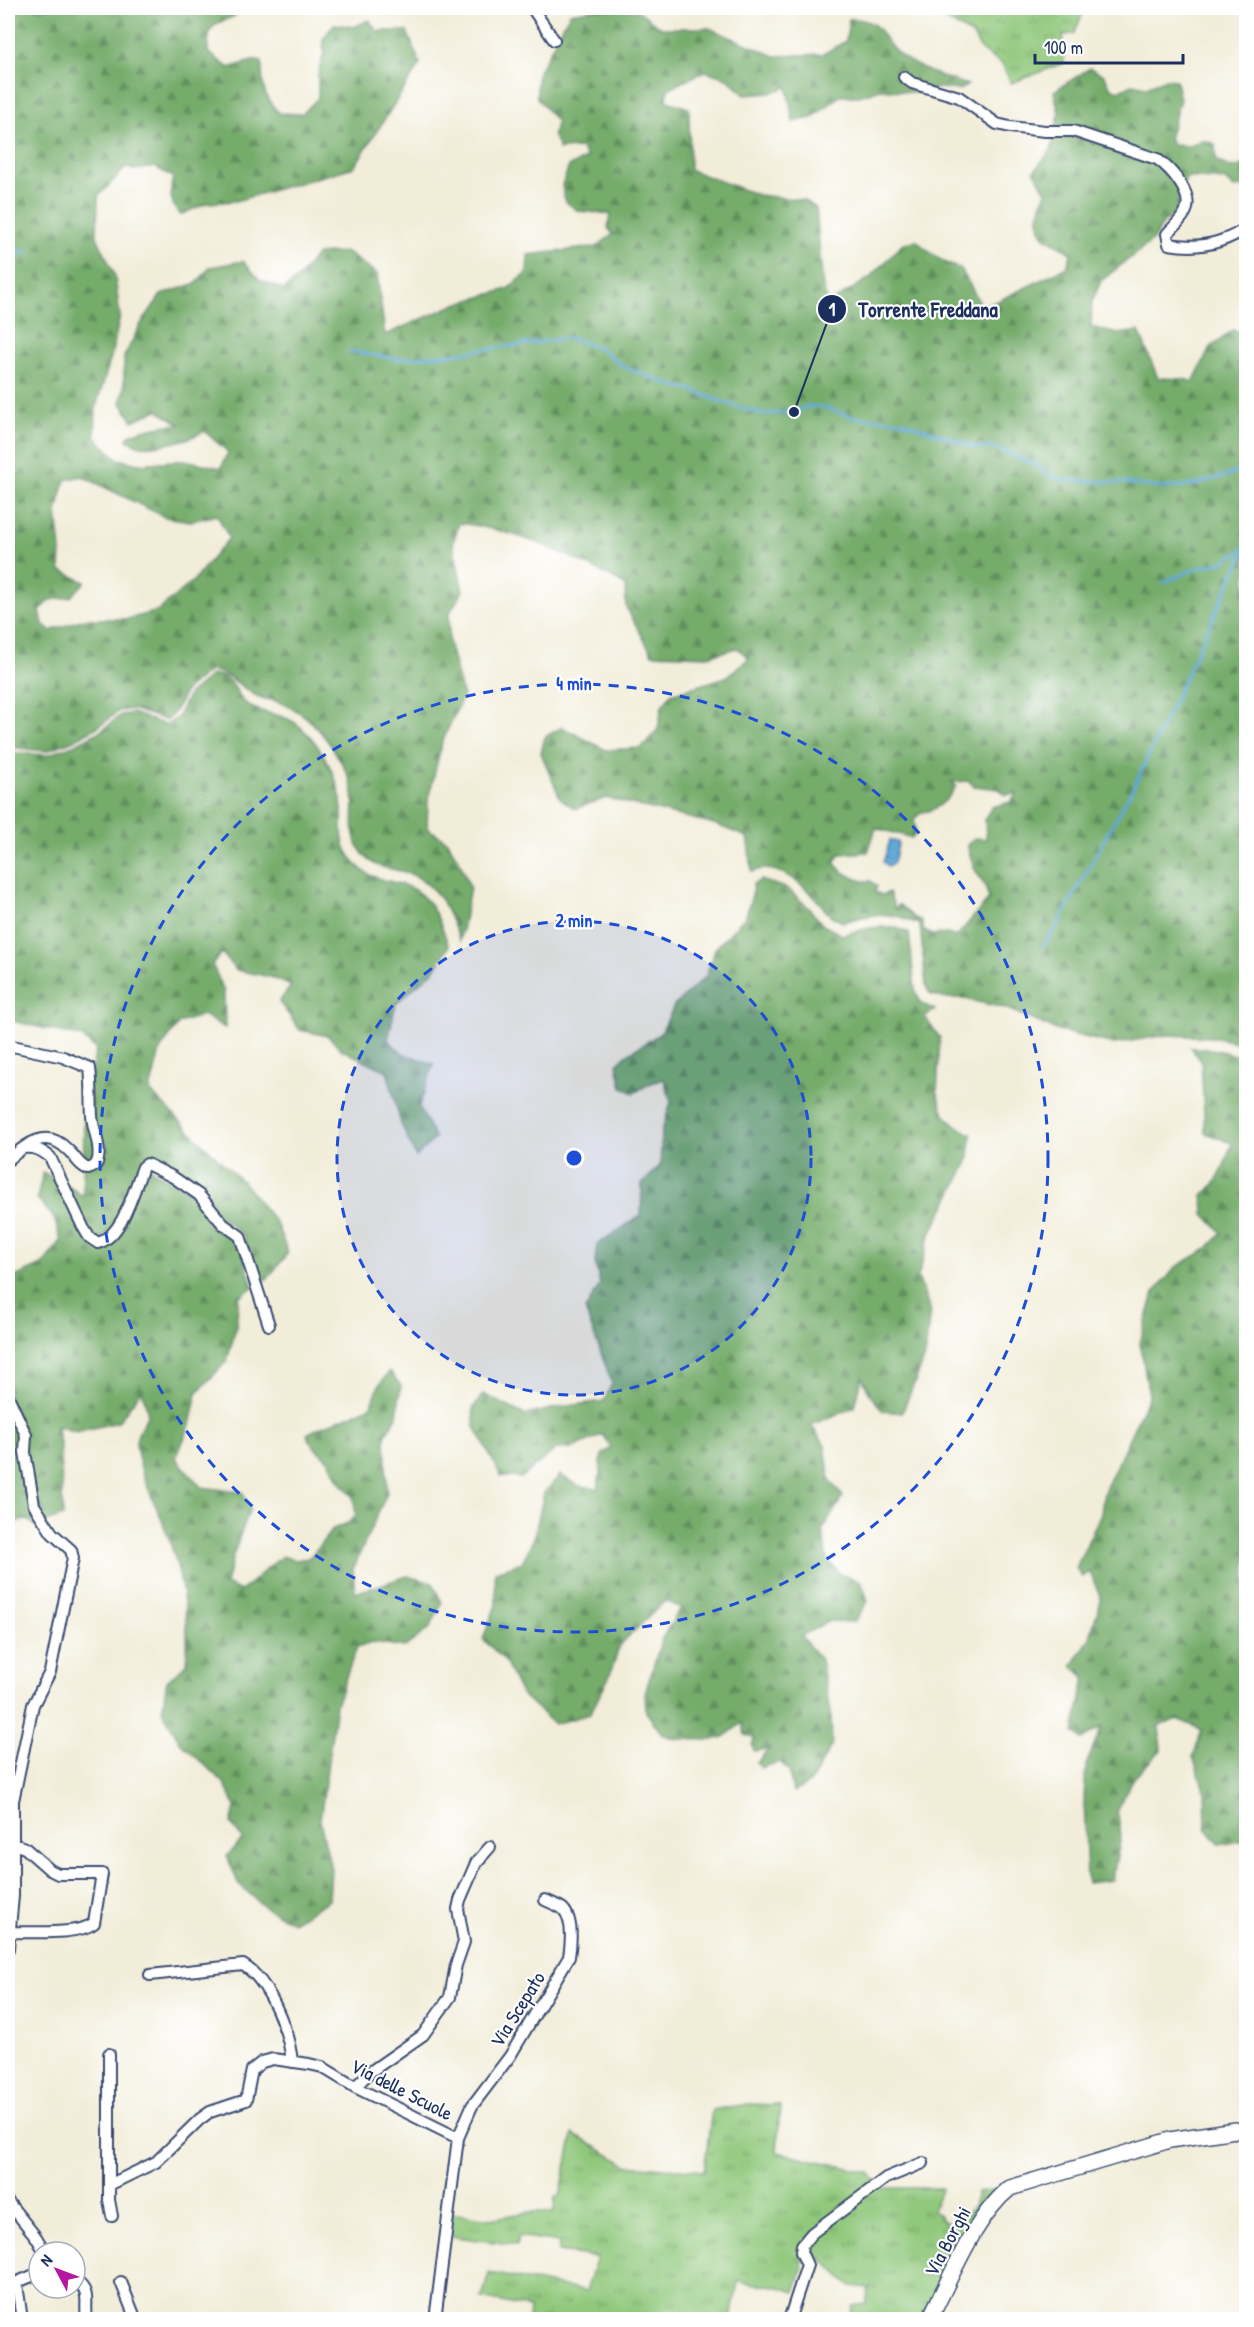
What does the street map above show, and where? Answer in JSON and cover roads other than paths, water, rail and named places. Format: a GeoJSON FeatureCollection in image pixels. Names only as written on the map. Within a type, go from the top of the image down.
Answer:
{"type":"FeatureCollection","features":[{"type":"Feature","properties":{"kind":"main road","name":"Via Borghi"},"geometry":{"type":"LineString","coordinates":[[929,2319],[983,2216],[996,2199],[1010,2188],[1170,2140],[1235,2130],[1246,2133]]}},
{"type":"Feature","properties":{"kind":"street"},"geometry":{"type":"LineString","coordinates":[[532,8],[554,40]]}},
{"type":"Feature","properties":{"kind":"street"},"geometry":{"type":"LineString","coordinates":[[904,77],[912,83],[959,97],[998,124],[1034,130],[1073,131],[1157,159],[1166,166],[1186,193],[1188,203],[1186,211],[1167,234],[1169,244],[1180,246],[1215,244],[1246,228]]}},
{"type":"Feature","properties":{"kind":"street"},"geometry":{"type":"LineString","coordinates":[[8,1045],[63,1058],[90,1068],[93,1094],[92,1117],[98,1162],[94,1167],[88,1169],[83,1167],[56,1140],[32,1141],[8,1160]]}},
{"type":"Feature","properties":{"kind":"street"},"geometry":{"type":"LineString","coordinates":[[23,1148],[42,1151],[50,1157],[83,1227],[89,1237],[98,1243],[106,1241],[114,1232],[122,1219],[143,1167],[147,1164],[173,1177],[199,1195],[223,1224],[240,1236],[269,1325]]}},
{"type":"Feature","properties":{"kind":"street"},"geometry":{"type":"LineString","coordinates":[[8,1396],[26,1435],[25,1452],[34,1505],[52,1533],[70,1550],[74,1558],[50,1672],[33,1705],[13,1801],[11,1843],[13,1896],[8,1949]]}},
{"type":"Feature","properties":{"kind":"street"},"geometry":{"type":"LineString","coordinates":[[9,1935],[15,1932],[64,1931],[89,1927],[94,1923],[102,1874],[58,1874],[50,1870],[25,1848],[11,1843]]}},
{"type":"Feature","properties":{"kind":"street"},"geometry":{"type":"LineString","coordinates":[[355,2086],[370,2072],[423,2035],[450,1997],[456,1965],[464,1942],[458,1909],[460,1900],[476,1863],[490,1847]]}},
{"type":"Feature","properties":{"kind":"street","name":"Via Scepato"},"geometry":{"type":"LineString","coordinates":[[458,2138],[472,2106],[510,2056],[569,1957],[571,1941],[568,1916],[562,1908],[545,1900]]}},
{"type":"Feature","properties":{"kind":"street"},"geometry":{"type":"LineString","coordinates":[[150,1975],[243,1965],[254,1971],[274,2005],[290,2047],[292,2062]]}},
{"type":"Feature","properties":{"kind":"street"},"geometry":{"type":"LineString","coordinates":[[110,2054],[109,2185],[112,2216]]}},
{"type":"Feature","properties":{"kind":"street","name":"Via delle Scuole"},"geometry":{"type":"LineString","coordinates":[[109,2185],[156,2162],[210,2112],[246,2100],[252,2070],[262,2062],[273,2059],[322,2067],[458,2138],[435,2319]]}},
{"type":"Feature","properties":{"kind":"street"},"geometry":{"type":"LineString","coordinates":[[789,2319],[807,2265],[801,2252],[802,2245],[812,2233],[886,2178],[923,2163]]}},
{"type":"Feature","properties":{"kind":"street"},"geometry":{"type":"LineString","coordinates":[[8,2202],[38,2240]]}},
{"type":"Feature","properties":{"kind":"street"},"geometry":{"type":"LineString","coordinates":[[22,2319],[12,2285],[27,2278]]}},
{"type":"Feature","properties":{"kind":"street"},"geometry":{"type":"LineString","coordinates":[[121,2282],[135,2316]]}},
{"type":"Feature","properties":{"kind":"street"},"geometry":{"type":"LineString","coordinates":[[87,2300],[87,2319]]}},
{"type":"Feature","properties":{"kind":"water"},"geometry":{"type":"Polygon","coordinates":[[[890,840],[898,842],[898,845],[894,863],[888,866],[883,862],[890,840]]]}},
{"type":"Feature","properties":{"kind":"waterway"},"geometry":{"type":"LineString","coordinates":[[8,247],[28,253]]}},
{"type":"Feature","properties":{"kind":"waterway"},"geometry":{"type":"LineString","coordinates":[[349,351],[396,359],[570,338],[600,348],[624,367],[674,386],[762,414],[794,412],[808,406],[823,407],[853,417],[902,421],[977,448],[993,447],[1063,480],[1127,483],[1161,488],[1194,485],[1235,473],[1246,466]]}},
{"type":"Feature","properties":{"kind":"waterway"},"geometry":{"type":"LineString","coordinates":[[1164,582],[1198,568],[1222,562],[1245,548]]}},
{"type":"Feature","properties":{"kind":"waterway"},"geometry":{"type":"LineString","coordinates":[[1042,947],[1057,926],[1136,782],[1246,548]]}},
{"type":"Feature","properties":{"kind":"place","name":"Torrente Freddana"},"geometry":{"type":"Point","coordinates":[794,412]}}]}
